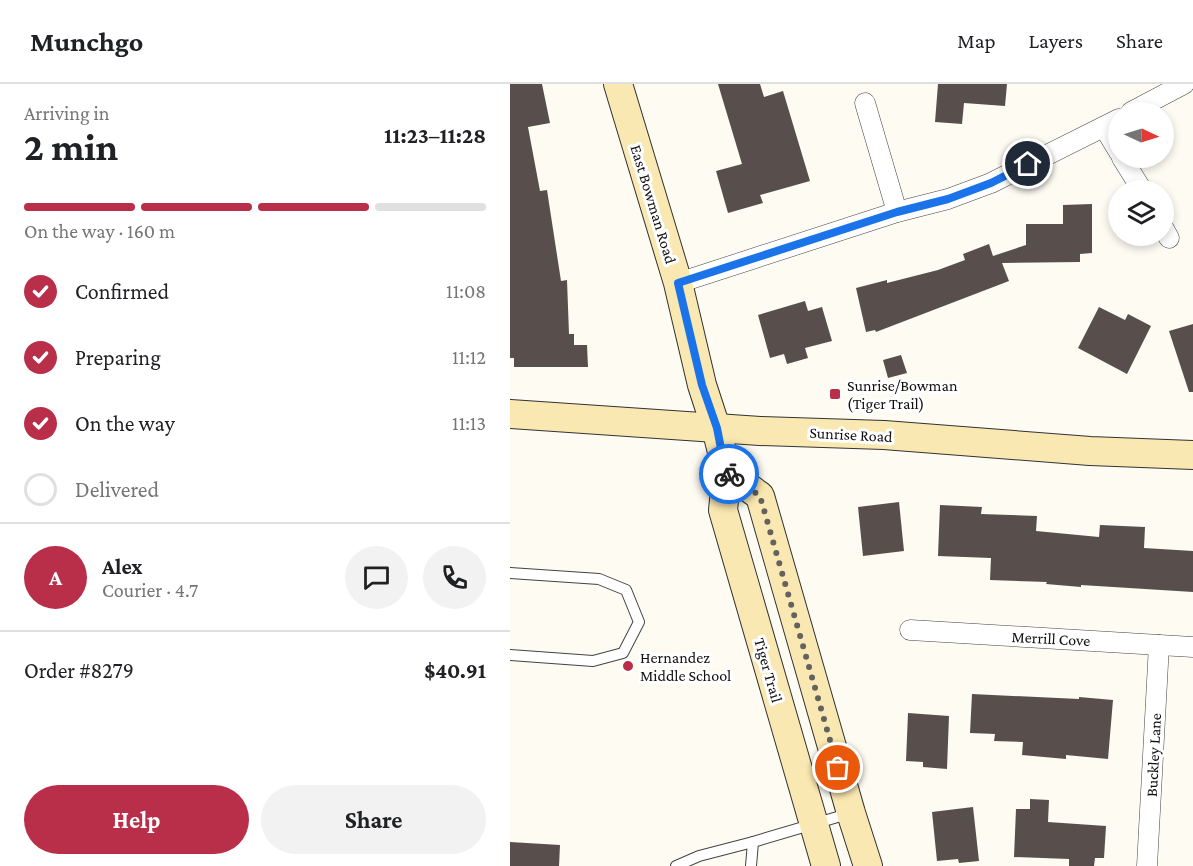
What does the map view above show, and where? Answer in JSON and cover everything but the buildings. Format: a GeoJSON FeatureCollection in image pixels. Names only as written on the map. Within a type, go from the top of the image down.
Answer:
{"type":"FeatureCollection","features":[{"type":"Feature","properties":{"kind":"street","name":"East Bowman Road"},"geometry":{"type":"LineString","coordinates":[[618,84],[678,283],[702,385],[717,428]]}},
{"type":"Feature","properties":{"kind":"street"},"geometry":{"type":"LineString","coordinates":[[1150,102],[1184,84]]}},
{"type":"Feature","properties":{"kind":"street"},"geometry":{"type":"LineString","coordinates":[[865,103],[897,212]]}},
{"type":"Feature","properties":{"kind":"street"},"geometry":{"type":"LineString","coordinates":[[678,283],[897,212],[948,199],[991,183],[1108,125]]}},
{"type":"Feature","properties":{"kind":"street","name":"Sunrise Road"},"geometry":{"type":"LineString","coordinates":[[510,414],[717,428],[884,435],[1079,450],[1193,455]]}},
{"type":"Feature","properties":{"kind":"street","name":"Tiger Trail"},"geometry":{"type":"LineString","coordinates":[[717,428],[727,472],[723,510],[826,866]]}},
{"type":"Feature","properties":{"kind":"street"},"geometry":{"type":"LineString","coordinates":[[727,472],[760,496],[868,866]]}},
{"type":"Feature","properties":{"kind":"street","name":"Merrill Cove"},"geometry":{"type":"LineString","coordinates":[[910,630],[1193,646]]}},
{"type":"Feature","properties":{"kind":"street","name":"Buckley Lane"},"geometry":{"type":"LineString","coordinates":[[1147,866],[1159,645]]}},
{"type":"Feature","properties":{"kind":"lane"},"geometry":{"type":"LineString","coordinates":[[510,573],[599,579],[626,590],[639,622],[623,653],[593,661],[510,655]]}},
{"type":"Feature","properties":{"kind":"lane"},"geometry":{"type":"LineString","coordinates":[[676,866],[699,856],[753,843],[851,813]]}},
{"type":"Feature","properties":{"kind":"lane"},"geometry":{"type":"LineString","coordinates":[[751,866],[753,843]]}},
{"type":"Feature","properties":{"kind":"way so far"},"geometry":{"type":"LineString","coordinates":[[729,474],[760,496],[838,768]]}},
{"type":"Feature","properties":{"kind":"place","name":"Sunrise/Bowman (Tiger Trail)"},"geometry":{"type":"Point","coordinates":[835,394]}},
{"type":"Feature","properties":{"kind":"place","name":"Hernandez Middle School"},"geometry":{"type":"Point","coordinates":[628,666]}},
{"type":"Feature","properties":{"kind":"route"},"geometry":{"type":"LineString","coordinates":[[729,474],[724,464],[717,428],[702,385],[678,283],[897,212],[948,199],[991,183],[1028,164]]}}]}
